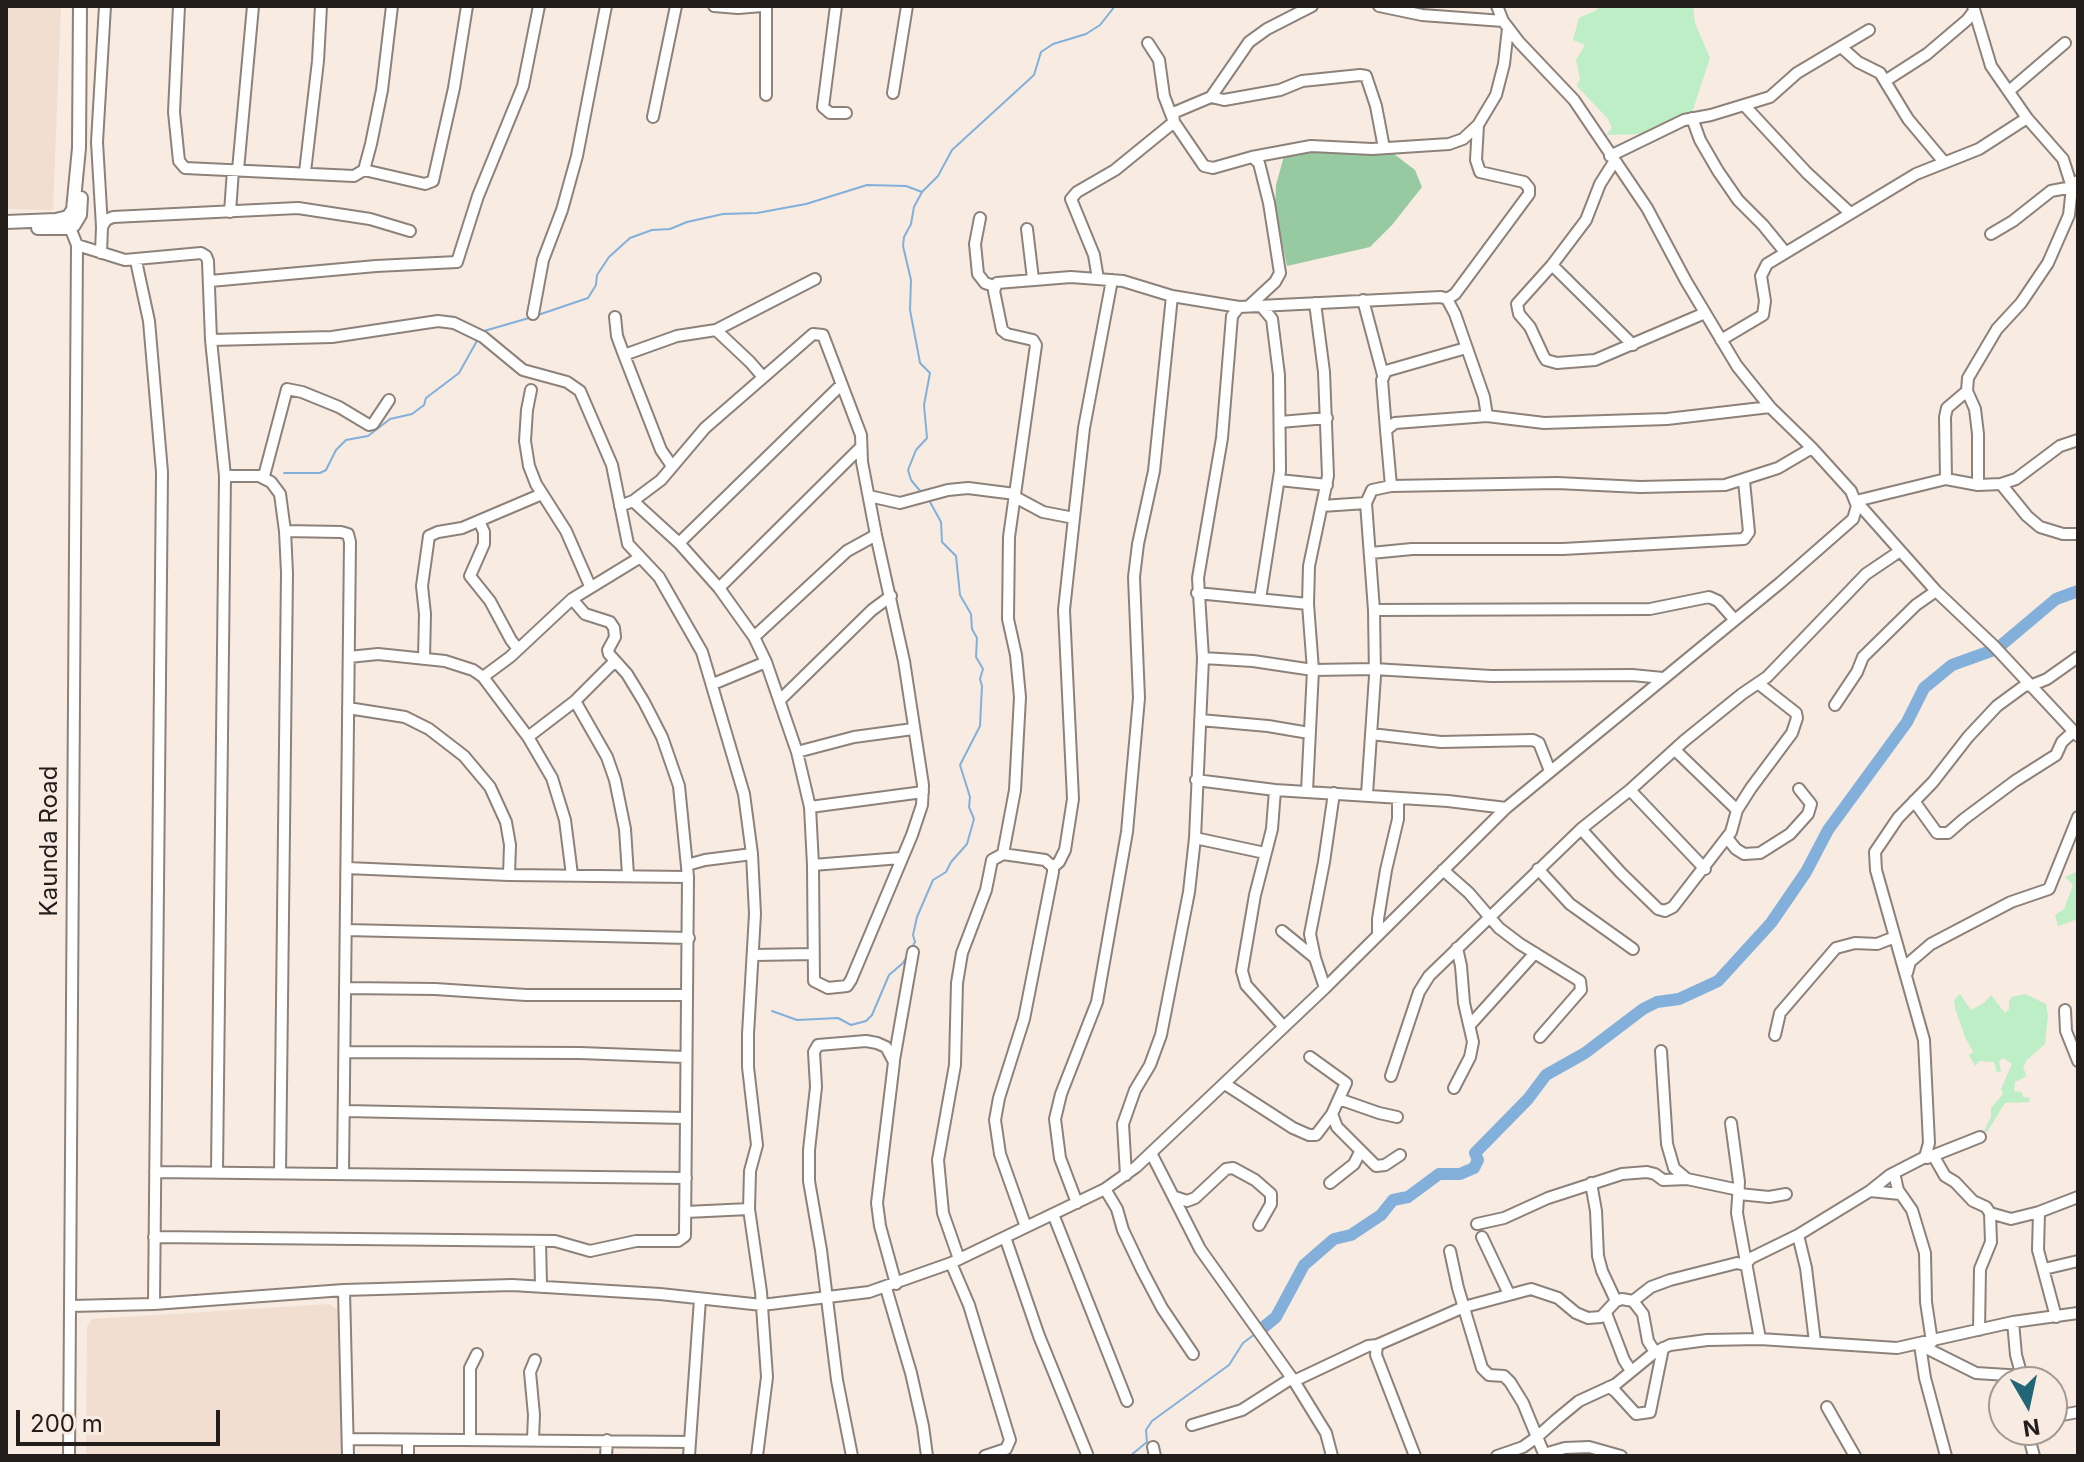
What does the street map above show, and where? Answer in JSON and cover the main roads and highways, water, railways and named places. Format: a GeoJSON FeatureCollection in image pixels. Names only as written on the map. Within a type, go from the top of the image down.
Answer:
{"type":"FeatureCollection","features":[{"type":"Feature","properties":{"kind":"main road"},"geometry":{"type":"LineString","coordinates":[[6,224],[63,223],[71,214],[79,148],[80,6]]}},
{"type":"Feature","properties":{"kind":"waterway"},"geometry":{"type":"LineString","coordinates":[[921,492],[911,480],[908,470],[916,450],[927,438],[924,405],[930,373],[920,363],[910,310],[911,280],[903,246],[914,207],[922,192],[938,176],[952,150],[1034,75],[1041,52],[1053,44],[1086,34],[1100,25],[1115,6]]}},
{"type":"Feature","properties":{"kind":"waterway"},"geometry":{"type":"LineString","coordinates":[[538,315],[588,298],[596,285],[597,275],[609,257],[630,238],[652,230],[670,229],[723,214],[757,213],[806,204],[867,185],[906,186],[922,192]]}},
{"type":"Feature","properties":{"kind":"waterway"},"geometry":{"type":"LineString","coordinates":[[484,331],[529,318]]}},
{"type":"Feature","properties":{"kind":"waterway"},"geometry":{"type":"LineString","coordinates":[[284,473],[320,473],[326,470],[336,450],[346,440],[368,436],[390,419],[412,414],[424,405],[426,398],[459,373],[478,339]]}},
{"type":"Feature","properties":{"kind":"waterway"},"geometry":{"type":"LineString","coordinates":[[772,1011],[797,1020],[838,1018],[851,1025],[866,1021],[872,1015],[889,975],[903,963],[915,942],[913,935],[917,917],[933,880],[946,872],[967,844],[974,819],[960,765],[980,726],[980,679],[983,669],[976,657],[977,638],[972,629],[971,614],[960,595],[956,556],[942,542],[941,522],[930,502]]}},
{"type":"Feature","properties":{"kind":"waterway"},"geometry":{"type":"LineString","coordinates":[[1999,647],[2056,599],[2078,591]]}},
{"type":"Feature","properties":{"kind":"waterway"},"geometry":{"type":"LineString","coordinates":[[1259,1331],[1276,1317],[1304,1265],[1334,1239],[1351,1235],[1381,1215],[1393,1200],[1408,1197],[1439,1174],[1460,1174],[1474,1168],[1478,1160],[1475,1153],[1528,1099],[1546,1075],[1585,1053],[1643,1009],[1657,1002],[1679,999],[1718,981],[1771,923],[1806,872],[1828,830],[1907,722],[1924,688],[1952,665],[1991,651]]}},
{"type":"Feature","properties":{"kind":"waterway"},"geometry":{"type":"LineString","coordinates":[[1130,1456],[1147,1442],[1146,1430],[1152,1421],[1229,1365],[1243,1343],[1255,1334]]}}]}
